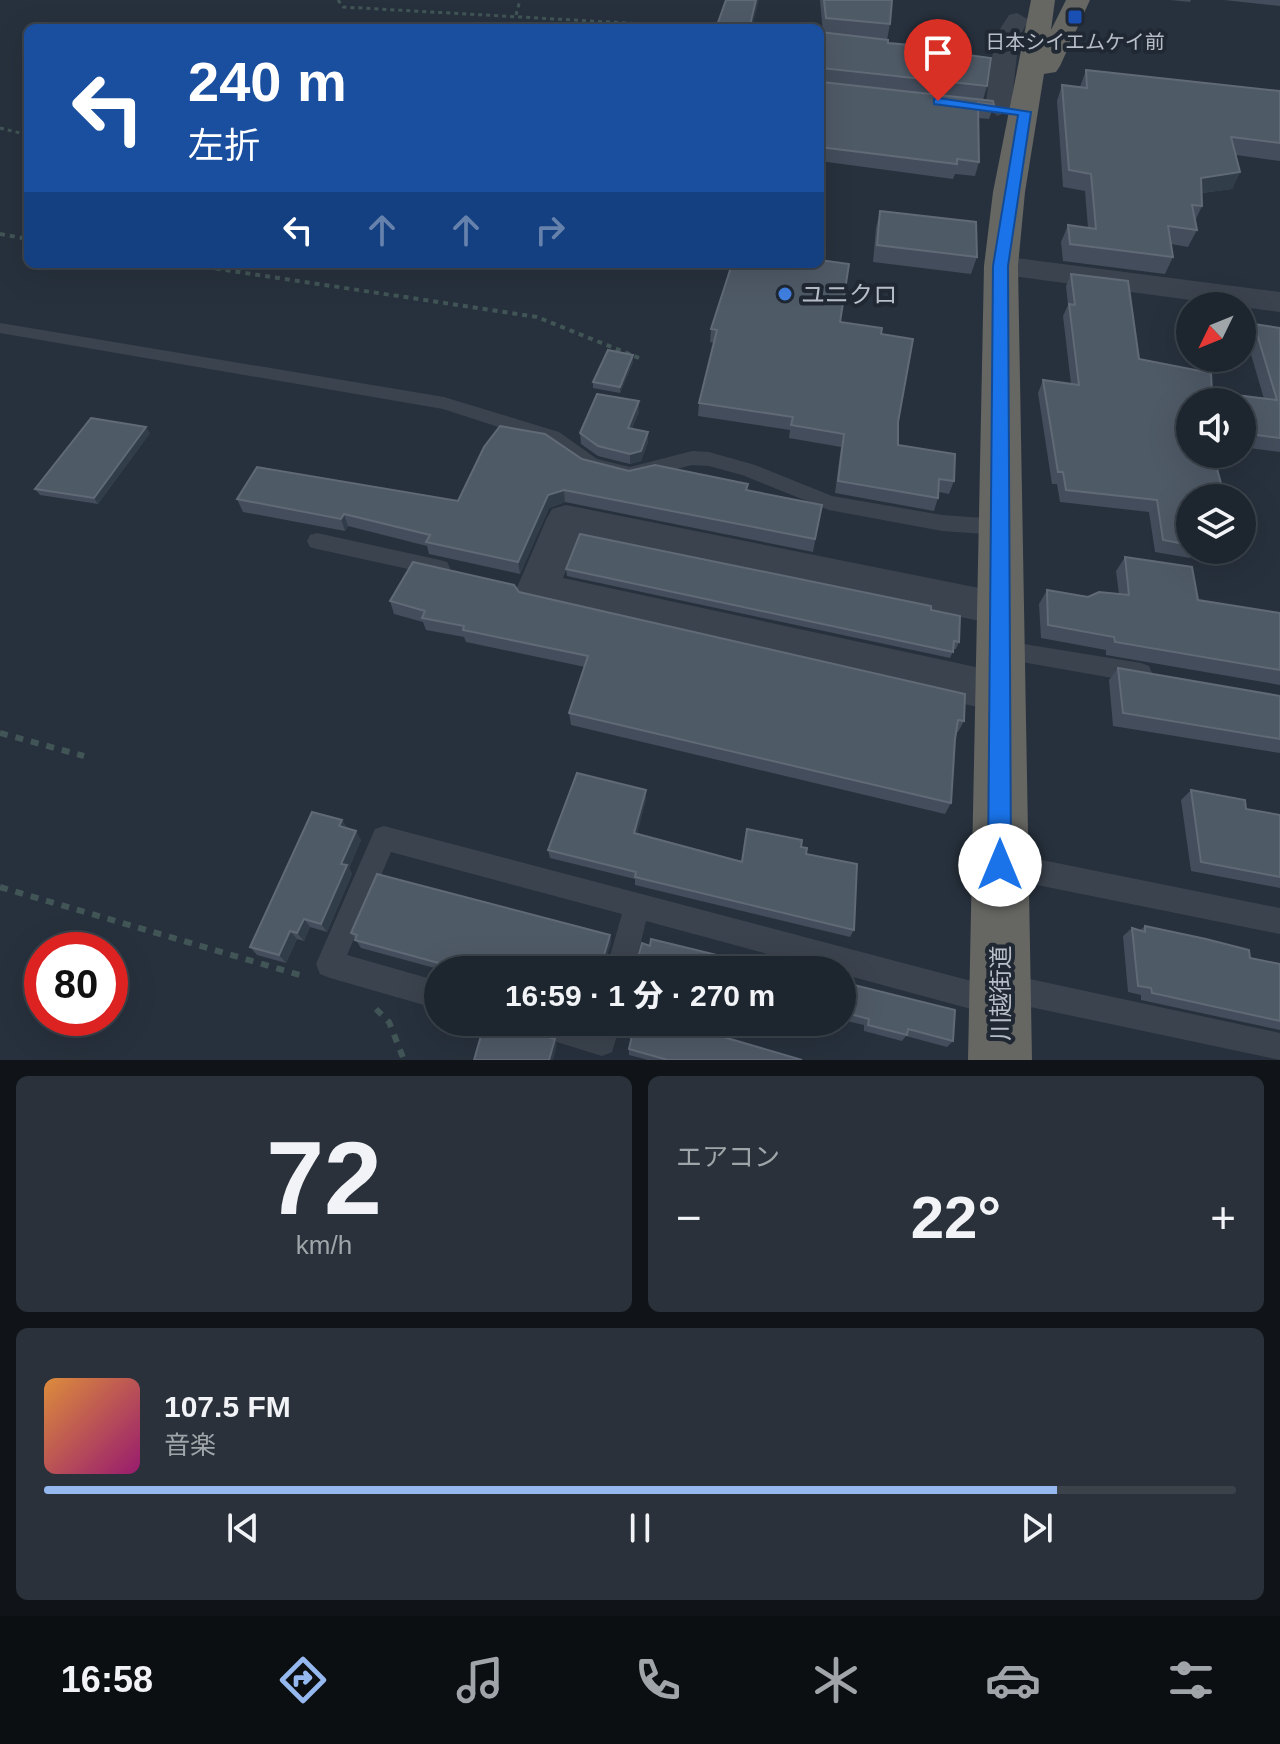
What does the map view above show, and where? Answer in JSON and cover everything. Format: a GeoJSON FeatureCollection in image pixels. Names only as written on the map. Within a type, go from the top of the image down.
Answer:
{"type":"FeatureCollection","features":[{"type":"Feature","properties":{"kind":"highway","name":"川越街道"},"geometry":{"type":"LineString","coordinates":[[1000,1060],[1002,108],[1017,20],[1043,0]]}},
{"type":"Feature","properties":{"kind":"highway","name":"川越街道"},"geometry":{"type":"LineString","coordinates":[[1002,108],[1078,0]]}},
{"type":"Feature","properties":{"kind":"street"},"geometry":{"type":"LineString","coordinates":[[1002,108],[996,59],[1017,20]]}},
{"type":"Feature","properties":{"kind":"street"},"geometry":{"type":"LineString","coordinates":[[1001,266],[1280,302]]}},
{"type":"Feature","properties":{"kind":"street"},"geometry":{"type":"LineString","coordinates":[[566,520],[999,649],[530,589],[566,520]]}},
{"type":"Feature","properties":{"kind":"lane"},"geometry":{"type":"LineString","coordinates":[[0,328],[444,403],[552,437],[591,464],[630,474],[692,458],[709,459],[748,470],[829,503],[942,523],[999,527]]}},
{"type":"Feature","properties":{"kind":"lane"},"geometry":{"type":"LineString","coordinates":[[317,541],[464,574]]}},
{"type":"Feature","properties":{"kind":"lane"},"geometry":{"type":"LineString","coordinates":[[999,649],[1159,676]]}},
{"type":"Feature","properties":{"kind":"lane"},"geometry":{"type":"LineString","coordinates":[[424,991],[330,964],[384,838],[637,906],[1000,994],[1280,1047]]}},
{"type":"Feature","properties":{"kind":"lane"},"geometry":{"type":"LineString","coordinates":[[1000,865],[1280,921]]}},
{"type":"Feature","properties":{"kind":"lane"},"geometry":{"type":"LineString","coordinates":[[624,956],[637,906]]}},
{"type":"Feature","properties":{"kind":"lane"},"geometry":{"type":"LineString","coordinates":[[582,1036],[602,1042],[604,1036]]}},
{"type":"Feature","properties":{"kind":"path"},"geometry":{"type":"LineString","coordinates":[[338,0],[343,7],[636,24]]}},
{"type":"Feature","properties":{"kind":"path"},"geometry":{"type":"LineString","coordinates":[[516,15],[520,0]]}},
{"type":"Feature","properties":{"kind":"path"},"geometry":{"type":"LineString","coordinates":[[0,128],[24,134]]}},
{"type":"Feature","properties":{"kind":"path"},"geometry":{"type":"LineString","coordinates":[[0,234],[24,238]]}},
{"type":"Feature","properties":{"kind":"path"},"geometry":{"type":"LineString","coordinates":[[212,268],[537,317],[639,358]]}},
{"type":"Feature","properties":{"kind":"path"},"geometry":{"type":"LineString","coordinates":[[0,733],[84,756]]}},
{"type":"Feature","properties":{"kind":"path"},"geometry":{"type":"LineString","coordinates":[[0,887],[318,981]]}},
{"type":"Feature","properties":{"kind":"path"},"geometry":{"type":"LineString","coordinates":[[368,1001],[389,1022],[404,1060]]}},
{"type":"Feature","properties":{"kind":"building"},"geometry":{"type":"Polygon","coordinates":[[[726,0],[756,0],[750,24],[717,24],[726,0]]]}},
{"type":"Feature","properties":{"kind":"building"},"geometry":{"type":"Polygon","coordinates":[[[824,0],[892,0],[890,24],[826,18],[824,0]]]}},
{"type":"Feature","properties":{"kind":"building"},"geometry":{"type":"Polygon","coordinates":[[[824,32],[946,48],[946,52],[991,58],[987,86],[824,68],[824,32]]]}},
{"type":"Feature","properties":{"kind":"building"},"geometry":{"type":"Polygon","coordinates":[[[1086,70],[1280,91],[1280,143],[1231,137],[1240,172],[1201,178],[1202,206],[1192,205],[1197,230],[1168,226],[1173,257],[1070,244],[1068,225],[1096,229],[1091,174],[1069,170],[1062,85],[1087,88],[1086,70]]]}},
{"type":"Feature","properties":{"kind":"building"},"geometry":{"type":"Polygon","coordinates":[[[824,82],[993,101],[994,105],[978,103],[979,162],[957,159],[957,164],[824,147],[824,82]]]}},
{"type":"Feature","properties":{"kind":"building"},"geometry":{"type":"Polygon","coordinates":[[[880,211],[976,222],[977,257],[877,245],[880,211]]]}},
{"type":"Feature","properties":{"kind":"building"},"geometry":{"type":"Polygon","coordinates":[[[824,261],[849,264],[840,322],[882,328],[881,334],[913,339],[898,422],[898,445],[955,454],[954,481],[939,479],[938,498],[838,481],[844,434],[791,425],[793,417],[699,403],[717,330],[711,329],[731,268],[824,268],[824,261]]]}},
{"type":"Feature","properties":{"kind":"building"},"geometry":{"type":"Polygon","coordinates":[[[1071,274],[1128,281],[1139,359],[1176,366],[1176,372],[1211,373],[1212,388],[1176,388],[1176,468],[1217,468],[1221,484],[1176,484],[1176,542],[1163,540],[1157,500],[1066,490],[1063,472],[1058,472],[1043,380],[1079,385],[1069,304],[1075,305],[1071,274]]]}},
{"type":"Feature","properties":{"kind":"building"},"geometry":{"type":"Polygon","coordinates":[[[1256,324],[1280,328],[1280,438],[1256,435],[1256,397],[1277,400],[1256,324]]]}},
{"type":"Feature","properties":{"kind":"building"},"geometry":{"type":"Polygon","coordinates":[[[608,350],[633,355],[620,387],[593,382],[608,350]]]}},
{"type":"Feature","properties":{"kind":"building"},"geometry":{"type":"Polygon","coordinates":[[[597,394],[639,401],[628,428],[648,432],[641,451],[630,454],[598,446],[580,433],[597,394]]]}},
{"type":"Feature","properties":{"kind":"building"},"geometry":{"type":"Polygon","coordinates":[[[91,418],[146,427],[94,498],[35,489],[91,418]]]}},
{"type":"Feature","properties":{"kind":"building"},"geometry":{"type":"Polygon","coordinates":[[[500,426],[545,434],[582,459],[629,471],[655,465],[748,484],[746,490],[822,505],[815,539],[564,490],[548,495],[518,562],[426,542],[430,535],[344,514],[341,519],[237,499],[257,467],[458,501],[484,447],[500,426]]]}},
{"type":"Feature","properties":{"kind":"building"},"geometry":{"type":"Polygon","coordinates":[[[580,534],[931,606],[931,610],[960,616],[959,642],[954,641],[953,652],[566,569],[580,534]]]}},
{"type":"Feature","properties":{"kind":"building"},"geometry":{"type":"Polygon","coordinates":[[[1125,557],[1192,567],[1198,600],[1280,613],[1280,670],[1115,642],[1114,637],[1048,625],[1047,590],[1088,597],[1099,592],[1129,595],[1125,557]]]}},
{"type":"Feature","properties":{"kind":"building"},"geometry":{"type":"Polygon","coordinates":[[[413,562],[514,585],[519,592],[965,694],[964,721],[958,720],[955,739],[951,803],[569,713],[588,656],[463,630],[464,626],[422,618],[425,611],[390,601],[413,562]]]}},
{"type":"Feature","properties":{"kind":"building"},"geometry":{"type":"Polygon","coordinates":[[[1118,668],[1280,696],[1280,739],[1123,713],[1118,668]]]}},
{"type":"Feature","properties":{"kind":"building"},"geometry":{"type":"Polygon","coordinates":[[[577,773],[646,790],[634,833],[742,862],[747,829],[802,840],[801,847],[807,848],[806,854],[857,864],[854,930],[635,877],[636,872],[548,850],[577,773]]]}},
{"type":"Feature","properties":{"kind":"building"},"geometry":{"type":"Polygon","coordinates":[[[1191,790],[1245,800],[1246,809],[1280,815],[1280,877],[1201,862],[1191,790]]]}},
{"type":"Feature","properties":{"kind":"building"},"geometry":{"type":"Polygon","coordinates":[[[312,812],[342,820],[339,826],[356,831],[341,864],[347,865],[321,924],[304,919],[297,933],[290,931],[279,955],[250,947],[312,812]]]}},
{"type":"Feature","properties":{"kind":"building"},"geometry":{"type":"Polygon","coordinates":[[[377,874],[610,935],[604,956],[424,956],[424,959],[355,940],[357,935],[351,933],[377,874]]]}},
{"type":"Feature","properties":{"kind":"building"},"geometry":{"type":"Polygon","coordinates":[[[1145,926],[1249,950],[1250,958],[1280,964],[1280,1021],[1152,993],[1151,988],[1138,986],[1132,928],[1145,932],[1145,926]]]}},
{"type":"Feature","properties":{"kind":"building"},"geometry":{"type":"Polygon","coordinates":[[[651,939],[721,956],[638,956],[642,943],[650,946],[651,939]]]}},
{"type":"Feature","properties":{"kind":"building"},"geometry":{"type":"Polygon","coordinates":[[[856,985],[955,1010],[953,1041],[908,1029],[907,1035],[868,1025],[869,1019],[856,1016],[856,985]]]}},
{"type":"Feature","properties":{"kind":"building"},"geometry":{"type":"Polygon","coordinates":[[[481,1036],[545,1036],[555,1039],[549,1060],[474,1060],[481,1036]]]}},
{"type":"Feature","properties":{"kind":"building"},"geometry":{"type":"Polygon","coordinates":[[[632,1036],[720,1036],[802,1060],[668,1060],[629,1049],[632,1036]]]}},
{"type":"Feature","properties":{"kind":"place","name":"日本シイエムケイ前"},"geometry":{"type":"Point","coordinates":[1075,17]}},
{"type":"Feature","properties":{"kind":"place","name":"ユニクロ"},"geometry":{"type":"Point","coordinates":[785,294]}},
{"type":"Feature","properties":{"kind":"route"},"geometry":{"type":"LineString","coordinates":[[938,101],[1025,112],[1009,192],[1001,266],[998,354],[1000,865]]}}]}
